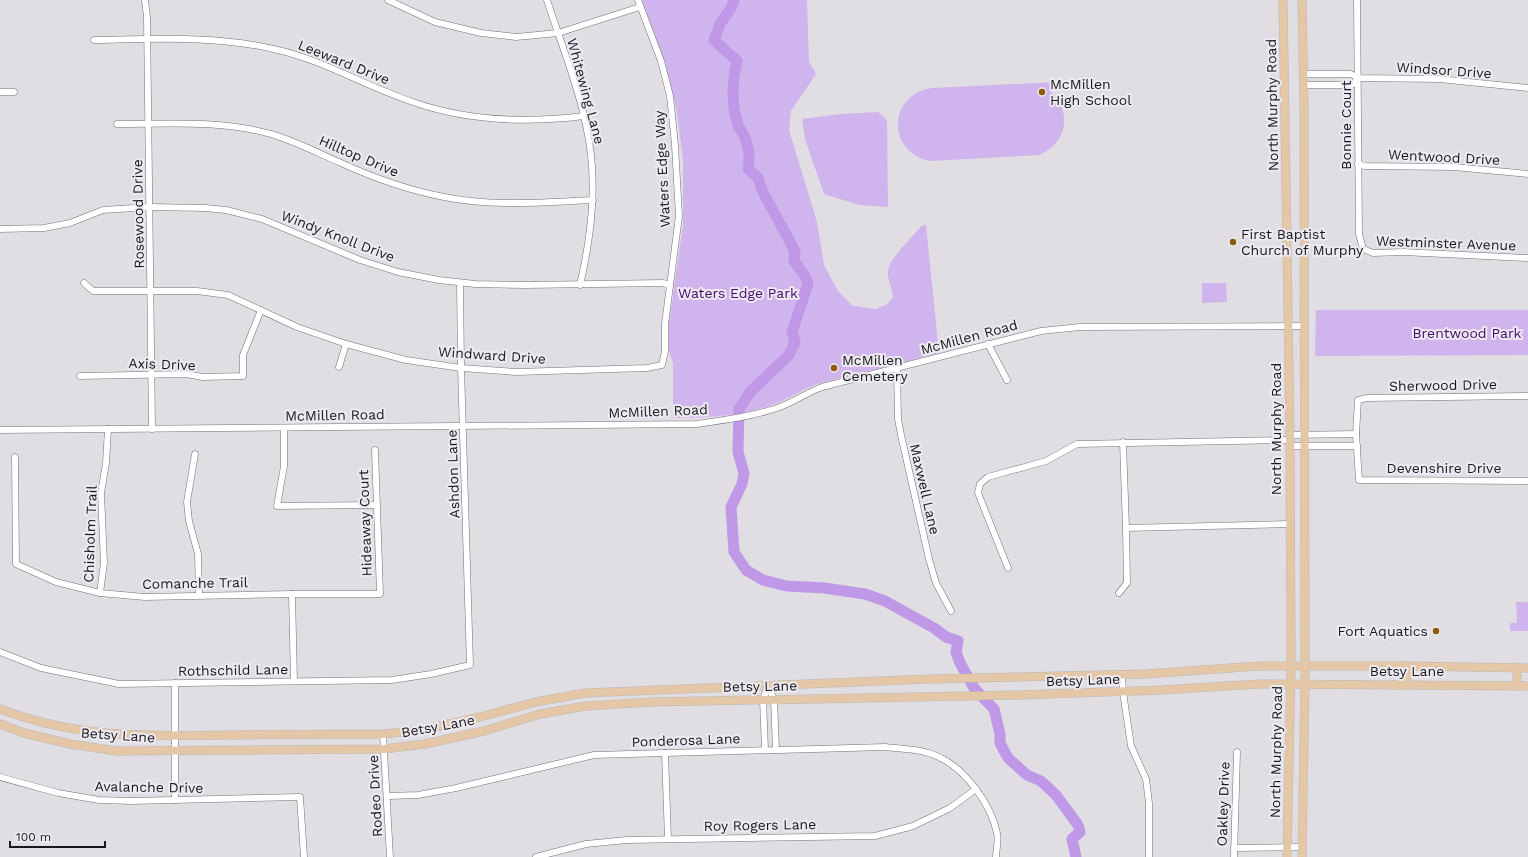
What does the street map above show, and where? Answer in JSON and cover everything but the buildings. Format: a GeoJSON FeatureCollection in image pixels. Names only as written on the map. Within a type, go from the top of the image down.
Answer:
{"type":"FeatureCollection","features":[{"type":"Feature","properties":{"kind":"main road","name":"North Murphy Road"},"geometry":{"type":"LineString","coordinates":[[1282,0],[1290,440],[1291,666],[1287,857]]}},
{"type":"Feature","properties":{"kind":"main road","name":"North Murphy Road"},"geometry":{"type":"LineString","coordinates":[[1302,0],[1304,74],[1305,666],[1302,857]]}},
{"type":"Feature","properties":{"kind":"main road","name":"Betsy Lane"},"geometry":{"type":"LineString","coordinates":[[0,709],[28,719],[74,730],[118,735],[175,736],[383,734],[422,730],[480,717],[536,702],[585,693],[930,679],[1163,674],[1259,666],[1528,668]]}},
{"type":"Feature","properties":{"kind":"main road"},"geometry":{"type":"LineString","coordinates":[[1407,666],[1407,684]]}},
{"type":"Feature","properties":{"kind":"main road"},"geometry":{"type":"LineString","coordinates":[[1517,667],[1517,685]]}},
{"type":"Feature","properties":{"kind":"main road","name":"Betsy Lane"},"geometry":{"type":"LineString","coordinates":[[0,724],[24,733],[70,744],[117,751],[384,749],[425,744],[484,731],[540,714],[586,706],[652,702],[1123,692],[1227,685],[1407,684],[1528,686]]}},
{"type":"Feature","properties":{"kind":"street","name":"Rosewood Drive"},"geometry":{"type":"LineString","coordinates":[[145,0],[148,39],[152,429]]}},
{"type":"Feature","properties":{"kind":"street"},"geometry":{"type":"LineString","coordinates":[[388,0],[435,22],[481,33],[516,37],[558,33],[639,3]]}},
{"type":"Feature","properties":{"kind":"street","name":"Whitewing Lane"},"geometry":{"type":"LineString","coordinates":[[547,0],[584,116],[591,154],[593,200],[590,241],[580,285]]}},
{"type":"Feature","properties":{"kind":"street","name":"Bonnie Court"},"geometry":{"type":"LineString","coordinates":[[1357,0],[1359,234],[1363,249]]}},
{"type":"Feature","properties":{"kind":"street","name":"Waters Edge Way"},"geometry":{"type":"LineString","coordinates":[[639,3],[661,61],[670,96],[679,216],[665,324],[665,351],[662,365]]}},
{"type":"Feature","properties":{"kind":"street","name":"Leeward Drive"},"geometry":{"type":"LineString","coordinates":[[94,40],[214,40],[277,49],[314,60],[413,102],[451,113],[478,117],[531,119],[584,116]]}},
{"type":"Feature","properties":{"kind":"street","name":"Windsor Drive"},"geometry":{"type":"LineString","coordinates":[[1304,74],[1351,74],[1358,78],[1439,79],[1528,88]]}},
{"type":"Feature","properties":{"kind":"street","name":"Windsor Drive"},"geometry":{"type":"LineString","coordinates":[[1304,85],[1352,85],[1358,78]]}},
{"type":"Feature","properties":{"kind":"street"},"geometry":{"type":"LineString","coordinates":[[0,92],[14,92]]}},
{"type":"Feature","properties":{"kind":"street","name":"Hilltop Drive"},"geometry":{"type":"LineString","coordinates":[[117,124],[216,124],[272,134],[308,147],[372,176],[396,185],[446,198],[482,202],[519,203],[593,200]]}},
{"type":"Feature","properties":{"kind":"street","name":"Wentwood Drive"},"geometry":{"type":"LineString","coordinates":[[1358,164],[1365,166],[1447,167],[1528,174]]}},
{"type":"Feature","properties":{"kind":"street","name":"Windy Knoll Drive"},"geometry":{"type":"LineString","coordinates":[[0,229],[44,228],[70,223],[103,210],[150,207],[212,209],[262,219],[360,260],[398,272],[460,283],[580,285],[663,283],[670,285]]}},
{"type":"Feature","properties":{"kind":"street","name":"Westminster Avenue"},"geometry":{"type":"LineString","coordinates":[[1363,249],[1373,253],[1403,252],[1528,258]]}},
{"type":"Feature","properties":{"kind":"street","name":"Windward Drive"},"geometry":{"type":"LineString","coordinates":[[84,283],[93,291],[197,291],[228,295],[297,327],[346,344],[406,360],[461,368],[516,372],[647,368],[662,365]]}},
{"type":"Feature","properties":{"kind":"street","name":"Ashdon Lane"},"geometry":{"type":"LineString","coordinates":[[460,283],[461,368],[470,665]]}},
{"type":"Feature","properties":{"kind":"street","name":"Axis Drive"},"geometry":{"type":"LineString","coordinates":[[80,376],[186,374],[203,377],[243,376],[243,355],[262,310]]}},
{"type":"Feature","properties":{"kind":"street","name":"McMillen Road"},"geometry":{"type":"LineString","coordinates":[[0,430],[697,424],[755,414],[778,408],[808,392],[822,387],[1041,331],[1080,326],[1304,326]]}},
{"type":"Feature","properties":{"kind":"street"},"geometry":{"type":"LineString","coordinates":[[339,366],[346,344]]}},
{"type":"Feature","properties":{"kind":"street"},"geometry":{"type":"LineString","coordinates":[[988,344],[1006,380]]}},
{"type":"Feature","properties":{"kind":"street","name":"Maxwell Lane"},"geometry":{"type":"LineString","coordinates":[[897,368],[898,419],[901,435],[932,571],[943,599],[951,610]]}},
{"type":"Feature","properties":{"kind":"street","name":"Sherwood Drive"},"geometry":{"type":"LineString","coordinates":[[1356,434],[1358,400],[1367,398],[1528,396]]}},
{"type":"Feature","properties":{"kind":"street"},"geometry":{"type":"LineString","coordinates":[[284,428],[284,466],[277,506],[376,506]]}},
{"type":"Feature","properties":{"kind":"street","name":"Chisholm Trail"},"geometry":{"type":"LineString","coordinates":[[100,593],[104,563],[101,493],[106,463],[108,429]]}},
{"type":"Feature","properties":{"kind":"street"},"geometry":{"type":"LineString","coordinates":[[1008,568],[978,493],[978,488],[983,480],[1046,461],[1077,444],[1290,440],[1304,435],[1356,434],[1357,446],[1304,446],[1290,440]]}},
{"type":"Feature","properties":{"kind":"street"},"geometry":{"type":"LineString","coordinates":[[1119,593],[1127,583],[1123,442]]}},
{"type":"Feature","properties":{"kind":"street","name":"Devenshire Drive"},"geometry":{"type":"LineString","coordinates":[[1357,446],[1359,480],[1528,481]]}},
{"type":"Feature","properties":{"kind":"street","name":"Hideaway Court"},"geometry":{"type":"LineString","coordinates":[[375,450],[380,594]]}},
{"type":"Feature","properties":{"kind":"street"},"geometry":{"type":"LineString","coordinates":[[195,454],[187,502],[189,521],[198,554],[199,595]]}},
{"type":"Feature","properties":{"kind":"street","name":"Comanche Trail"},"geometry":{"type":"LineString","coordinates":[[15,457],[16,564],[56,582],[100,593],[145,597],[199,595],[380,594]]}},
{"type":"Feature","properties":{"kind":"street"},"geometry":{"type":"LineString","coordinates":[[1126,528],[1290,524]]}},
{"type":"Feature","properties":{"kind":"street"},"geometry":{"type":"LineString","coordinates":[[292,594],[294,681]]}},
{"type":"Feature","properties":{"kind":"street","name":"Rothschild Lane"},"geometry":{"type":"LineString","coordinates":[[0,652],[41,668],[119,684],[392,680],[431,674],[470,665]]}},
{"type":"Feature","properties":{"kind":"street"},"geometry":{"type":"LineString","coordinates":[[1122,675],[1131,746],[1146,779],[1149,803],[1149,857]]}},
{"type":"Feature","properties":{"kind":"street"},"geometry":{"type":"LineString","coordinates":[[174,683],[175,800]]}},
{"type":"Feature","properties":{"kind":"street"},"geometry":{"type":"LineString","coordinates":[[768,686],[774,699],[776,750]]}},
{"type":"Feature","properties":{"kind":"street"},"geometry":{"type":"LineString","coordinates":[[765,750],[763,699],[768,686]]}},
{"type":"Feature","properties":{"kind":"street","name":"Rodeo Drive"},"geometry":{"type":"LineString","coordinates":[[383,734],[388,796],[390,857]]}},
{"type":"Feature","properties":{"kind":"street","name":"Ponderosa Lane"},"geometry":{"type":"LineString","coordinates":[[388,796],[418,795],[456,788],[594,754],[885,747],[918,750],[942,758],[966,778],[976,789],[986,806],[997,834],[996,857]]}},
{"type":"Feature","properties":{"kind":"street","name":"Oakley Drive"},"geometry":{"type":"LineString","coordinates":[[1234,857],[1237,752]]}},
{"type":"Feature","properties":{"kind":"street"},"geometry":{"type":"LineString","coordinates":[[665,753],[668,839]]}},
{"type":"Feature","properties":{"kind":"street","name":"Avalanche Drive"},"geometry":{"type":"LineString","coordinates":[[0,777],[58,793],[99,800],[300,798],[304,857]]}},
{"type":"Feature","properties":{"kind":"street","name":"Roy Rogers Lane"},"geometry":{"type":"LineString","coordinates":[[536,857],[586,844],[628,840],[874,836],[913,826],[950,808],[976,789]]}},
{"type":"Feature","properties":{"kind":"street"},"geometry":{"type":"LineString","coordinates":[[1234,848],[1302,847]]}},
{"type":"Feature","properties":{"kind":"green space","name":"Waters Edge Park"},"geometry":{"type":"Polygon","coordinates":[[[642,0],[807,0],[809,62],[816,74],[791,111],[789,130],[817,222],[824,265],[838,291],[853,306],[876,309],[886,305],[893,298],[888,271],[893,259],[921,226],[926,225],[939,353],[818,384],[777,403],[752,411],[713,417],[673,418],[673,363],[669,352],[669,323],[683,225],[683,160],[677,113],[670,83],[642,0]]]}},
{"type":"Feature","properties":{"kind":"green space"},"geometry":{"type":"Polygon","coordinates":[[[1055,82],[1056,89],[1049,90],[1057,98],[1062,107],[1064,126],[1056,143],[1049,150],[1039,155],[930,161],[916,156],[906,147],[900,136],[898,123],[900,111],[907,101],[917,92],[932,88],[1055,82]]]}},
{"type":"Feature","properties":{"kind":"green space"},"geometry":{"type":"Polygon","coordinates":[[[878,112],[887,120],[888,207],[859,205],[824,194],[805,139],[802,119],[840,114],[878,112]]]}},
{"type":"Feature","properties":{"kind":"green space"},"geometry":{"type":"Polygon","coordinates":[[[1202,283],[1226,283],[1227,302],[1202,303],[1202,283]]]}},
{"type":"Feature","properties":{"kind":"green space","name":"Brentwood Park"},"geometry":{"type":"Polygon","coordinates":[[[1316,310],[1528,310],[1528,355],[1315,356],[1316,310]]]}},
{"type":"Feature","properties":{"kind":"green space"},"geometry":{"type":"Polygon","coordinates":[[[1516,602],[1528,602],[1528,631],[1510,631],[1510,623],[1517,623],[1516,602]]]}},
{"type":"Feature","properties":{"kind":"waterway"},"geometry":{"type":"LineString","coordinates":[[734,0],[731,8],[720,24],[714,40],[737,61],[733,85],[733,101],[738,125],[746,140],[748,148],[748,169],[758,178],[763,192],[795,251],[794,261],[805,276],[808,284],[792,332],[795,342],[789,355],[750,392],[739,409],[738,452],[744,473],[742,484],[731,507],[734,552],[746,570],[763,580],[787,586],[824,588],[865,594],[885,601],[934,628],[946,637],[958,641],[956,652],[960,663],[974,688],[994,709],[1000,734],[1000,743],[1008,758],[1027,775],[1041,781],[1056,795],[1078,825],[1080,832],[1072,839],[1076,857]]}},
{"type":"Feature","properties":{"kind":"place","name":"McMillen High School"},"geometry":{"type":"Point","coordinates":[1042,92]}},
{"type":"Feature","properties":{"kind":"place","name":"First Baptist Church of Murphy"},"geometry":{"type":"Point","coordinates":[1233,242]}},
{"type":"Feature","properties":{"kind":"place","name":"McMillen Cemetery"},"geometry":{"type":"Point","coordinates":[834,368]}},
{"type":"Feature","properties":{"kind":"place","name":"Fort Aquatics"},"geometry":{"type":"Point","coordinates":[1436,631]}}]}
